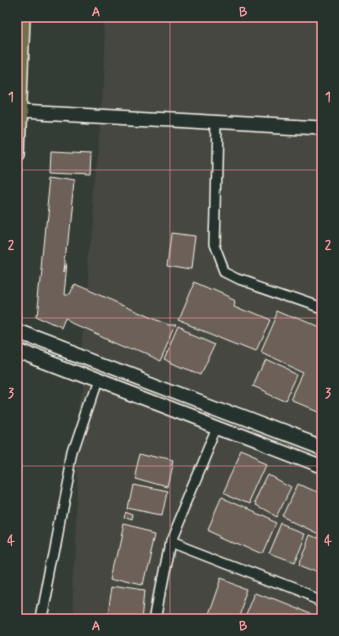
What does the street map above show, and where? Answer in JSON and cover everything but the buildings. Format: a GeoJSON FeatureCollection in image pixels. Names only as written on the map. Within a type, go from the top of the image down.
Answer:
{"type":"FeatureCollection","features":[{"type":"Feature","properties":{"kind":"main road"},"geometry":{"type":"LineString","coordinates":[[17,155],[22,17]]}},
{"type":"Feature","properties":{"kind":"street"},"geometry":{"type":"LineString","coordinates":[[19,112],[322,128]]}},
{"type":"Feature","properties":{"kind":"street"},"geometry":{"type":"LineString","coordinates":[[217,123],[214,246],[224,272],[238,280],[322,308]]}},
{"type":"Feature","properties":{"kind":"street"},"geometry":{"type":"LineString","coordinates":[[17,332],[322,448]]}},
{"type":"Feature","properties":{"kind":"street"},"geometry":{"type":"LineString","coordinates":[[17,350],[322,467]]}},
{"type":"Feature","properties":{"kind":"street"},"geometry":{"type":"LineString","coordinates":[[41,619],[73,453],[97,381]]}},
{"type":"Feature","properties":{"kind":"street"},"geometry":{"type":"LineString","coordinates":[[155,619],[170,542],[218,427]]}},
{"type":"Feature","properties":{"kind":"street"},"geometry":{"type":"LineString","coordinates":[[170,542],[322,601]]}},
{"type":"Feature","properties":{"kind":"shaded area"},"geometry":{"type":"Polygon","coordinates":[[[104,17],[322,17],[322,619],[72,619],[83,339],[101,117],[104,17]]]}}]}
